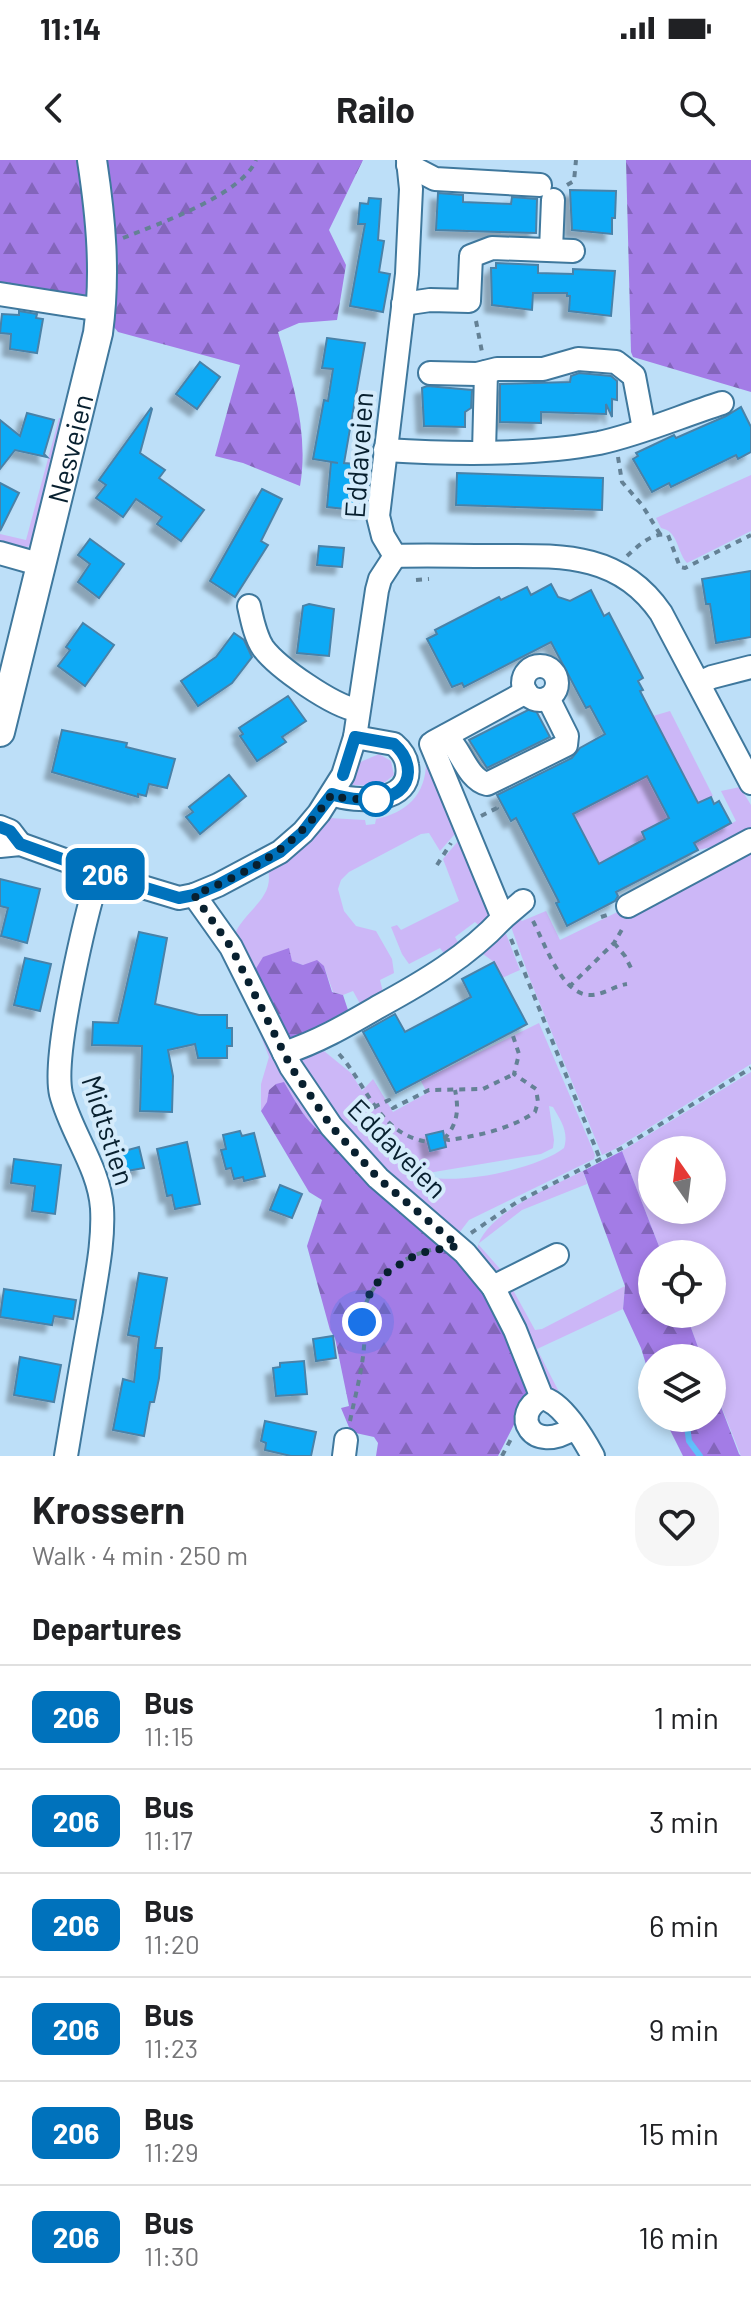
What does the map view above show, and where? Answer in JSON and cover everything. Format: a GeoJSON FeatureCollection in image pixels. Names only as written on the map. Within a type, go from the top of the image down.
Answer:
{"type":"FeatureCollection","features":[{"type":"Feature","properties":{"kind":"main road","name":"Nesveien"},"geometry":{"type":"LineString","coordinates":[[0,732],[95,350],[101,310],[103,246],[92,160]]}},
{"type":"Feature","properties":{"kind":"street"},"geometry":{"type":"LineString","coordinates":[[403,304],[430,300],[469,301],[471,256],[492,248],[562,250],[547,192],[435,179],[412,162]]}},
{"type":"Feature","properties":{"kind":"street","name":"Eddaveien"},"geometry":{"type":"LineString","coordinates":[[395,556],[383,536],[378,516],[403,304],[412,162]]}},
{"type":"Feature","properties":{"kind":"street"},"geometry":{"type":"LineString","coordinates":[[0,294],[101,310]]}},
{"type":"Feature","properties":{"kind":"street"},"geometry":{"type":"LineString","coordinates":[[430,373],[477,374],[497,369],[543,369],[578,359],[616,362],[634,376],[644,429]]}},
{"type":"Feature","properties":{"kind":"street"},"geometry":{"type":"LineString","coordinates":[[484,452],[486,372]]}},
{"type":"Feature","properties":{"kind":"street"},"geometry":{"type":"LineString","coordinates":[[385,450],[484,452],[576,447],[614,440],[722,403]]}},
{"type":"Feature","properties":{"kind":"street"},"geometry":{"type":"LineString","coordinates":[[0,553],[42,565]]}},
{"type":"Feature","properties":{"kind":"street"},"geometry":{"type":"LineString","coordinates":[[0,827],[10,831],[10,845],[179,898],[194,895],[280,852],[303,832],[343,775],[355,737],[377,590],[380,579],[395,556],[556,556],[608,567],[642,589],[652,600],[751,783]]}},
{"type":"Feature","properties":{"kind":"street"},"geometry":{"type":"LineString","coordinates":[[249,606],[258,637],[276,661],[329,700],[357,710]]}},
{"type":"Feature","properties":{"kind":"street"},"geometry":{"type":"LineString","coordinates":[[536,667],[546,667],[553,673],[557,682],[555,692],[548,698],[537,700],[526,692],[527,672],[536,667]]}},
{"type":"Feature","properties":{"kind":"street"},"geometry":{"type":"LineString","coordinates":[[699,683],[751,667]]}},
{"type":"Feature","properties":{"kind":"street"},"geometry":{"type":"LineString","coordinates":[[405,757],[526,692]]}},
{"type":"Feature","properties":{"kind":"street"},"geometry":{"type":"LineString","coordinates":[[438,740],[455,744],[472,774],[479,782],[487,784],[566,745],[567,736],[548,698]]}},
{"type":"Feature","properties":{"kind":"street"},"geometry":{"type":"LineString","coordinates":[[332,794],[346,799],[375,799],[392,795],[402,787],[408,776],[405,757],[394,744],[355,737]]}},
{"type":"Feature","properties":{"kind":"street"},"geometry":{"type":"LineString","coordinates":[[438,740],[503,918]]}},
{"type":"Feature","properties":{"kind":"street"},"geometry":{"type":"LineString","coordinates":[[628,906],[751,840]]}},
{"type":"Feature","properties":{"kind":"street","name":"Midtstien"},"geometry":{"type":"LineString","coordinates":[[66,1456],[101,1250],[102,1211],[100,1191],[88,1156],[64,1103],[59,1070],[71,997],[99,872]]}},
{"type":"Feature","properties":{"kind":"street","name":"Eddaveien"},"geometry":{"type":"LineString","coordinates":[[194,895],[231,947],[308,1094],[345,1143],[378,1178],[458,1246],[493,1287],[515,1330],[542,1398],[556,1404],[593,1456]]}},
{"type":"Feature","properties":{"kind":"street"},"geometry":{"type":"LineString","coordinates":[[284,1053],[324,1037],[446,968],[523,901]]}},
{"type":"Feature","properties":{"kind":"street"},"geometry":{"type":"LineString","coordinates":[[493,1287],[557,1255]]}},
{"type":"Feature","properties":{"kind":"street"},"geometry":{"type":"LineString","coordinates":[[542,1398],[534,1402],[527,1419],[533,1437],[551,1443],[574,1428]]}},
{"type":"Feature","properties":{"kind":"path"},"geometry":{"type":"LineString","coordinates":[[103,246],[183,214],[239,183],[252,170],[256,160]]}},
{"type":"Feature","properties":{"kind":"path"},"geometry":{"type":"LineString","coordinates":[[469,301],[473,306],[486,372]]}},
{"type":"Feature","properties":{"kind":"path"},"geometry":{"type":"LineString","coordinates":[[614,440],[622,482],[642,505],[660,534]]}},
{"type":"Feature","properties":{"kind":"path"},"geometry":{"type":"LineString","coordinates":[[622,560],[640,544],[660,534],[668,535],[680,567],[685,568],[751,535]]}},
{"type":"Feature","properties":{"kind":"path"},"geometry":{"type":"LineString","coordinates":[[523,901],[569,987],[578,994],[589,995],[627,984]]}},
{"type":"Feature","properties":{"kind":"path"},"geometry":{"type":"LineString","coordinates":[[569,987],[614,943],[628,918],[628,906]]}},
{"type":"Feature","properties":{"kind":"path"},"geometry":{"type":"LineString","coordinates":[[503,918],[600,1159]]}},
{"type":"Feature","properties":{"kind":"path"},"geometry":{"type":"LineString","coordinates":[[614,943],[633,972]]}},
{"type":"Feature","properties":{"kind":"path"},"geometry":{"type":"LineString","coordinates":[[374,1107],[389,1100],[393,1108],[429,1090],[475,1091],[490,1088],[514,1074],[519,1062],[519,1048],[512,1033]]}},
{"type":"Feature","properties":{"kind":"path"},"geometry":{"type":"LineString","coordinates":[[324,1037],[357,1074],[374,1107],[388,1124],[419,1141],[428,1142]]}},
{"type":"Feature","properties":{"kind":"path"},"geometry":{"type":"LineString","coordinates":[[345,1448],[362,1364],[365,1343],[362,1322],[367,1298],[389,1271],[419,1253],[458,1246],[469,1234],[517,1202],[622,1148],[751,1068]]}},
{"type":"Feature","properties":{"kind":"path"},"geometry":{"type":"LineString","coordinates":[[455,1090],[457,1111],[454,1128],[444,1139],[449,1140],[504,1127],[535,1112],[538,1102],[536,1089],[514,1074]]}},
{"type":"Feature","properties":{"kind":"shaded area"},"geometry":{"type":"Polygon","coordinates":[[[82,330],[87,332],[33,545],[20,549],[0,543],[0,534],[26,540],[59,418],[63,418],[82,330]]]}},
{"type":"Feature","properties":{"kind":"shaded area"},"geometry":{"type":"Polygon","coordinates":[[[751,475],[751,531],[687,563],[674,537],[661,528],[656,518],[751,475]]]}},
{"type":"Feature","properties":{"kind":"shaded area"},"geometry":{"type":"Polygon","coordinates":[[[670,711],[713,796],[698,803],[653,716],[670,711]]]}},
{"type":"Feature","properties":{"kind":"shaded area"},"geometry":{"type":"Polygon","coordinates":[[[379,754],[391,761],[394,775],[380,786],[351,785],[358,763],[379,754]]]}},
{"type":"Feature","properties":{"kind":"shaded area"},"geometry":{"type":"Polygon","coordinates":[[[429,760],[461,827],[440,851],[429,833],[421,834],[349,872],[338,889],[344,911],[356,926],[376,931],[392,959],[394,973],[380,980],[383,992],[363,1009],[353,991],[343,995],[333,992],[324,966],[292,961],[252,975],[234,936],[263,897],[269,880],[268,870],[329,818],[365,820],[366,825],[375,824],[376,819],[405,807],[418,793],[429,760]]]}},
{"type":"Feature","properties":{"kind":"shaded area"},"geometry":{"type":"Polygon","coordinates":[[[644,769],[669,818],[642,832],[645,839],[599,864],[573,814],[622,789],[644,769]]]}},
{"type":"Feature","properties":{"kind":"shaded area"},"geometry":{"type":"Polygon","coordinates":[[[740,787],[751,805],[751,829],[720,845],[698,850],[694,843],[736,821],[721,791],[740,787]]]}},
{"type":"Feature","properties":{"kind":"shaded area"},"geometry":{"type":"Polygon","coordinates":[[[465,833],[497,913],[483,929],[475,922],[455,937],[462,949],[448,959],[440,948],[409,964],[391,927],[397,925],[401,930],[459,901],[443,859],[465,833]]]}},
{"type":"Feature","properties":{"kind":"shaded area"},"geometry":{"type":"Polygon","coordinates":[[[751,847],[751,1064],[602,1155],[510,924],[519,918],[522,921],[546,911],[560,940],[751,847]]]}},
{"type":"Feature","properties":{"kind":"shaded area"},"geometry":{"type":"Polygon","coordinates":[[[503,926],[520,970],[502,978],[494,962],[483,954],[481,948],[503,926]]]}},
{"type":"Feature","properties":{"kind":"shaded area"},"geometry":{"type":"Polygon","coordinates":[[[240,982],[337,1142],[313,1125],[284,1082],[261,1111],[261,1084],[269,1057],[240,982]]]}},
{"type":"Feature","properties":{"kind":"shaded area"},"geometry":{"type":"Polygon","coordinates":[[[539,1023],[595,1155],[594,1159],[469,1220],[456,1237],[360,1153],[295,1060],[324,1051],[351,1073],[362,1091],[373,1079],[393,1112],[427,1093],[421,1081],[539,1023]],[[549,1106],[553,1148],[541,1154],[428,1173],[396,1161],[409,1172],[452,1179],[478,1177],[529,1165],[564,1148],[565,1132],[553,1107],[549,1106]]]}},
{"type":"Feature","properties":{"kind":"shaded area"},"geometry":{"type":"Polygon","coordinates":[[[751,1072],[751,1456],[741,1456],[726,1418],[726,1344],[697,1344],[691,1328],[726,1328],[726,1240],[657,1240],[650,1224],[726,1224],[726,1136],[646,1136],[751,1072]]]}},
{"type":"Feature","properties":{"kind":"shaded area"},"geometry":{"type":"Polygon","coordinates":[[[638,1141],[638,1192],[622,1151],[638,1141]]]}},
{"type":"Feature","properties":{"kind":"shaded area"},"geometry":{"type":"Polygon","coordinates":[[[583,1171],[587,1184],[522,1210],[480,1243],[491,1225],[505,1214],[538,1193],[583,1171]]]}},
{"type":"Feature","properties":{"kind":"shaded area"},"geometry":{"type":"Polygon","coordinates":[[[479,1245],[501,1270],[489,1270],[477,1250],[479,1245]]]}},
{"type":"Feature","properties":{"kind":"shaded area"},"geometry":{"type":"Polygon","coordinates":[[[625,1286],[623,1309],[537,1349],[558,1390],[554,1393],[547,1385],[509,1295],[513,1290],[535,1330],[625,1286]]]}},
{"type":"Feature","properties":{"kind":"green space"},"geometry":{"type":"Polygon","coordinates":[[[0,160],[363,160],[329,230],[346,265],[337,320],[299,323],[278,332],[301,428],[300,486],[243,463],[215,456],[240,365],[118,332],[91,299],[0,288],[0,160]]]}},
{"type":"Feature","properties":{"kind":"green space"},"geometry":{"type":"Polygon","coordinates":[[[626,160],[751,160],[751,392],[633,357],[626,160]]]}},
{"type":"Feature","properties":{"kind":"green space"},"geometry":{"type":"Polygon","coordinates":[[[289,948],[292,961],[303,965],[317,960],[324,966],[332,992],[343,995],[349,1013],[289,1041],[252,975],[263,957],[289,948]]]}},
{"type":"Feature","properties":{"kind":"green space"},"geometry":{"type":"Polygon","coordinates":[[[284,1082],[320,1132],[337,1142],[483,1280],[530,1393],[498,1456],[376,1456],[378,1443],[374,1437],[351,1432],[341,1408],[349,1406],[335,1338],[330,1330],[307,1246],[322,1200],[309,1192],[261,1111],[267,1102],[269,1090],[284,1082]]]}},
{"type":"Feature","properties":{"kind":"green space"},"geometry":{"type":"Polygon","coordinates":[[[622,1151],[638,1192],[638,1224],[650,1224],[657,1240],[638,1240],[638,1328],[691,1328],[697,1344],[639,1344],[623,1309],[625,1286],[583,1171],[622,1151]]]}},
{"type":"Feature","properties":{"kind":"green space"},"geometry":{"type":"Polygon","coordinates":[[[726,1420],[741,1456],[683,1456],[671,1432],[726,1432],[726,1420]]]}},
{"type":"Feature","properties":{"kind":"building"},"geometry":{"type":"Polygon","coordinates":[[[570,190],[616,191],[612,234],[572,230],[570,190]]]}},
{"type":"Feature","properties":{"kind":"building"},"geometry":{"type":"Polygon","coordinates":[[[438,193],[463,195],[463,202],[511,204],[512,197],[537,199],[536,233],[436,230],[438,193]]]}},
{"type":"Feature","properties":{"kind":"building"},"geometry":{"type":"Polygon","coordinates":[[[369,198],[381,199],[378,240],[384,241],[379,272],[390,274],[383,312],[350,306],[365,224],[358,224],[360,203],[368,204],[369,198]]]}},
{"type":"Feature","properties":{"kind":"building"},"geometry":{"type":"Polygon","coordinates":[[[496,263],[538,265],[538,273],[573,274],[573,269],[615,271],[611,316],[569,311],[570,296],[567,293],[533,293],[532,310],[492,305],[491,268],[496,268],[496,263]]]}},
{"type":"Feature","properties":{"kind":"building"},"geometry":{"type":"Polygon","coordinates":[[[19,311],[37,314],[36,318],[43,319],[37,353],[10,349],[11,334],[0,333],[2,314],[19,315],[19,311]]]}},
{"type":"Feature","properties":{"kind":"building"},"geometry":{"type":"Polygon","coordinates":[[[327,338],[365,343],[344,463],[367,465],[363,511],[327,507],[331,462],[338,463],[313,459],[333,369],[322,368],[327,338]]]}},
{"type":"Feature","properties":{"kind":"building"},"geometry":{"type":"Polygon","coordinates":[[[200,362],[220,377],[197,409],[176,394],[200,362]]]}},
{"type":"Feature","properties":{"kind":"building"},"geometry":{"type":"Polygon","coordinates":[[[579,373],[611,376],[617,381],[617,400],[612,399],[612,417],[606,404],[606,414],[541,412],[541,423],[500,422],[500,384],[570,382],[571,376],[579,373]]]}},
{"type":"Feature","properties":{"kind":"building"},"geometry":{"type":"Polygon","coordinates":[[[422,388],[472,390],[471,408],[465,412],[465,427],[424,426],[422,388]]]}},
{"type":"Feature","properties":{"kind":"building"},"geometry":{"type":"Polygon","coordinates":[[[741,407],[751,427],[751,452],[738,459],[736,455],[671,487],[669,483],[652,492],[633,459],[638,456],[636,453],[741,407]]]}},
{"type":"Feature","properties":{"kind":"building"},"geometry":{"type":"Polygon","coordinates":[[[151,408],[140,453],[165,470],[159,478],[204,510],[181,541],[157,524],[162,517],[136,499],[123,517],[96,498],[106,485],[99,480],[151,408]]]}},
{"type":"Feature","properties":{"kind":"building"},"geometry":{"type":"Polygon","coordinates":[[[27,413],[54,420],[44,454],[47,457],[15,450],[0,469],[0,420],[20,436],[27,413]]]}},
{"type":"Feature","properties":{"kind":"building"},"geometry":{"type":"Polygon","coordinates":[[[457,473],[603,478],[602,510],[456,505],[457,473]]]}},
{"type":"Feature","properties":{"kind":"building"},"geometry":{"type":"Polygon","coordinates":[[[0,483],[19,493],[0,531],[0,483]]]}},
{"type":"Feature","properties":{"kind":"building"},"geometry":{"type":"Polygon","coordinates":[[[262,489],[282,499],[261,541],[268,545],[235,597],[210,581],[262,489]]]}},
{"type":"Feature","properties":{"kind":"building"},"geometry":{"type":"Polygon","coordinates":[[[90,539],[124,564],[99,598],[78,582],[90,564],[78,555],[90,539]]]}},
{"type":"Feature","properties":{"kind":"building"},"geometry":{"type":"Polygon","coordinates":[[[319,546],[344,548],[342,567],[317,565],[319,546]]]}},
{"type":"Feature","properties":{"kind":"building"},"geometry":{"type":"Polygon","coordinates":[[[751,571],[751,637],[716,643],[710,604],[706,604],[702,579],[751,571]]]}},
{"type":"Feature","properties":{"kind":"building"},"geometry":{"type":"Polygon","coordinates":[[[551,584],[558,597],[570,601],[591,590],[604,616],[609,613],[643,678],[638,681],[643,690],[640,691],[698,803],[711,797],[714,804],[719,801],[731,823],[694,843],[698,850],[616,892],[618,896],[615,901],[567,926],[556,903],[559,902],[516,818],[511,821],[497,795],[572,758],[580,748],[605,734],[590,706],[586,708],[551,642],[464,687],[462,683],[452,687],[427,639],[437,634],[435,630],[499,597],[501,600],[527,587],[531,595],[551,584]],[[647,776],[573,814],[599,864],[645,839],[642,832],[669,818],[647,776]]]}},
{"type":"Feature","properties":{"kind":"building"},"geometry":{"type":"Polygon","coordinates":[[[309,604],[334,609],[329,656],[297,653],[303,606],[309,604]]]}},
{"type":"Feature","properties":{"kind":"building"},"geometry":{"type":"Polygon","coordinates":[[[83,623],[114,645],[85,686],[58,666],[70,650],[66,647],[83,623]]]}},
{"type":"Feature","properties":{"kind":"building"},"geometry":{"type":"Polygon","coordinates":[[[234,633],[244,640],[252,657],[232,683],[198,706],[181,681],[216,657],[234,633]]]}},
{"type":"Feature","properties":{"kind":"building"},"geometry":{"type":"Polygon","coordinates":[[[288,696],[306,721],[282,737],[286,742],[257,761],[240,736],[243,734],[239,728],[288,696]]]}},
{"type":"Feature","properties":{"kind":"building"},"geometry":{"type":"Polygon","coordinates":[[[534,707],[550,737],[487,768],[469,740],[534,707]]]}},
{"type":"Feature","properties":{"kind":"building"},"geometry":{"type":"Polygon","coordinates":[[[62,730],[127,743],[126,747],[175,759],[167,788],[149,784],[146,796],[138,794],[138,797],[52,772],[62,730]]]}},
{"type":"Feature","properties":{"kind":"building"},"geometry":{"type":"Polygon","coordinates":[[[229,775],[246,796],[200,834],[186,817],[193,812],[189,807],[229,775]]]}},
{"type":"Feature","properties":{"kind":"building"},"geometry":{"type":"Polygon","coordinates":[[[0,879],[40,889],[27,943],[1,936],[8,908],[0,906],[0,879]]]}},
{"type":"Feature","properties":{"kind":"building"},"geometry":{"type":"Polygon","coordinates":[[[139,932],[167,938],[155,1004],[199,1015],[227,1015],[227,1028],[232,1028],[232,1046],[227,1046],[227,1058],[198,1058],[195,1044],[168,1050],[173,1076],[172,1112],[140,1111],[142,1046],[92,1045],[93,1022],[118,1023],[139,932]]]}},
{"type":"Feature","properties":{"kind":"building"},"geometry":{"type":"Polygon","coordinates":[[[25,958],[51,964],[40,1011],[14,1005],[25,958]]]}},
{"type":"Feature","properties":{"kind":"building"},"geometry":{"type":"Polygon","coordinates":[[[494,962],[527,1024],[396,1093],[363,1032],[395,1014],[405,1032],[471,997],[462,979],[494,962]]]}},
{"type":"Feature","properties":{"kind":"building"},"geometry":{"type":"Polygon","coordinates":[[[240,1131],[242,1136],[254,1133],[265,1176],[244,1181],[243,1177],[234,1179],[231,1168],[226,1169],[221,1150],[226,1149],[223,1135],[240,1131]]]}},
{"type":"Feature","properties":{"kind":"building"},"geometry":{"type":"Polygon","coordinates":[[[443,1131],[446,1147],[430,1151],[426,1135],[443,1131]]]}},
{"type":"Feature","properties":{"kind":"building"},"geometry":{"type":"Polygon","coordinates":[[[187,1142],[200,1204],[175,1209],[172,1195],[167,1196],[157,1149],[187,1142]]]}},
{"type":"Feature","properties":{"kind":"building"},"geometry":{"type":"Polygon","coordinates":[[[139,1147],[144,1168],[121,1172],[117,1153],[139,1147]]]}},
{"type":"Feature","properties":{"kind":"building"},"geometry":{"type":"Polygon","coordinates":[[[14,1159],[61,1165],[55,1214],[32,1211],[35,1186],[11,1183],[14,1159]]]}},
{"type":"Feature","properties":{"kind":"building"},"geometry":{"type":"Polygon","coordinates":[[[280,1185],[302,1194],[292,1218],[270,1210],[280,1185]]]}},
{"type":"Feature","properties":{"kind":"building"},"geometry":{"type":"Polygon","coordinates":[[[139,1273],[167,1278],[155,1348],[162,1348],[159,1378],[154,1402],[150,1402],[144,1436],[113,1430],[123,1379],[134,1382],[139,1337],[128,1335],[139,1273]]]}},
{"type":"Feature","properties":{"kind":"building"},"geometry":{"type":"Polygon","coordinates":[[[4,1289],[76,1300],[73,1319],[54,1316],[52,1325],[0,1317],[4,1289]]]}},
{"type":"Feature","properties":{"kind":"building"},"geometry":{"type":"Polygon","coordinates":[[[333,1336],[336,1358],[316,1361],[313,1339],[333,1336]]]}},
{"type":"Feature","properties":{"kind":"building"},"geometry":{"type":"Polygon","coordinates":[[[20,1357],[61,1365],[54,1402],[14,1395],[20,1357]]]}},
{"type":"Feature","properties":{"kind":"building"},"geometry":{"type":"Polygon","coordinates":[[[304,1361],[307,1394],[276,1396],[273,1368],[280,1367],[280,1363],[304,1361]]]}},
{"type":"Feature","properties":{"kind":"building"},"geometry":{"type":"Polygon","coordinates":[[[265,1421],[316,1432],[311,1456],[291,1456],[265,1450],[266,1443],[261,1441],[265,1421]]]}},
{"type":"Feature","properties":{"kind":"waterway"},"geometry":{"type":"LineString","coordinates":[[688,1432],[689,1441],[700,1456]]}},
{"type":"Feature","properties":{"kind":"bus line","name":"206"},"geometry":{"type":"LineString","coordinates":[[0,827],[10,831],[20,844],[179,898],[218,885],[280,852],[303,832],[332,794],[346,799],[375,799],[392,795],[405,782],[408,767],[405,757],[394,744],[355,737],[343,775]]}},
{"type":"Feature","properties":{"kind":"route"},"geometry":{"type":"LineString","coordinates":[[362,1322],[367,1298],[389,1271],[419,1253],[458,1246],[378,1178],[331,1126],[291,1067],[231,947],[194,895],[280,852],[303,832],[332,794],[346,799],[376,799]]}}]}
